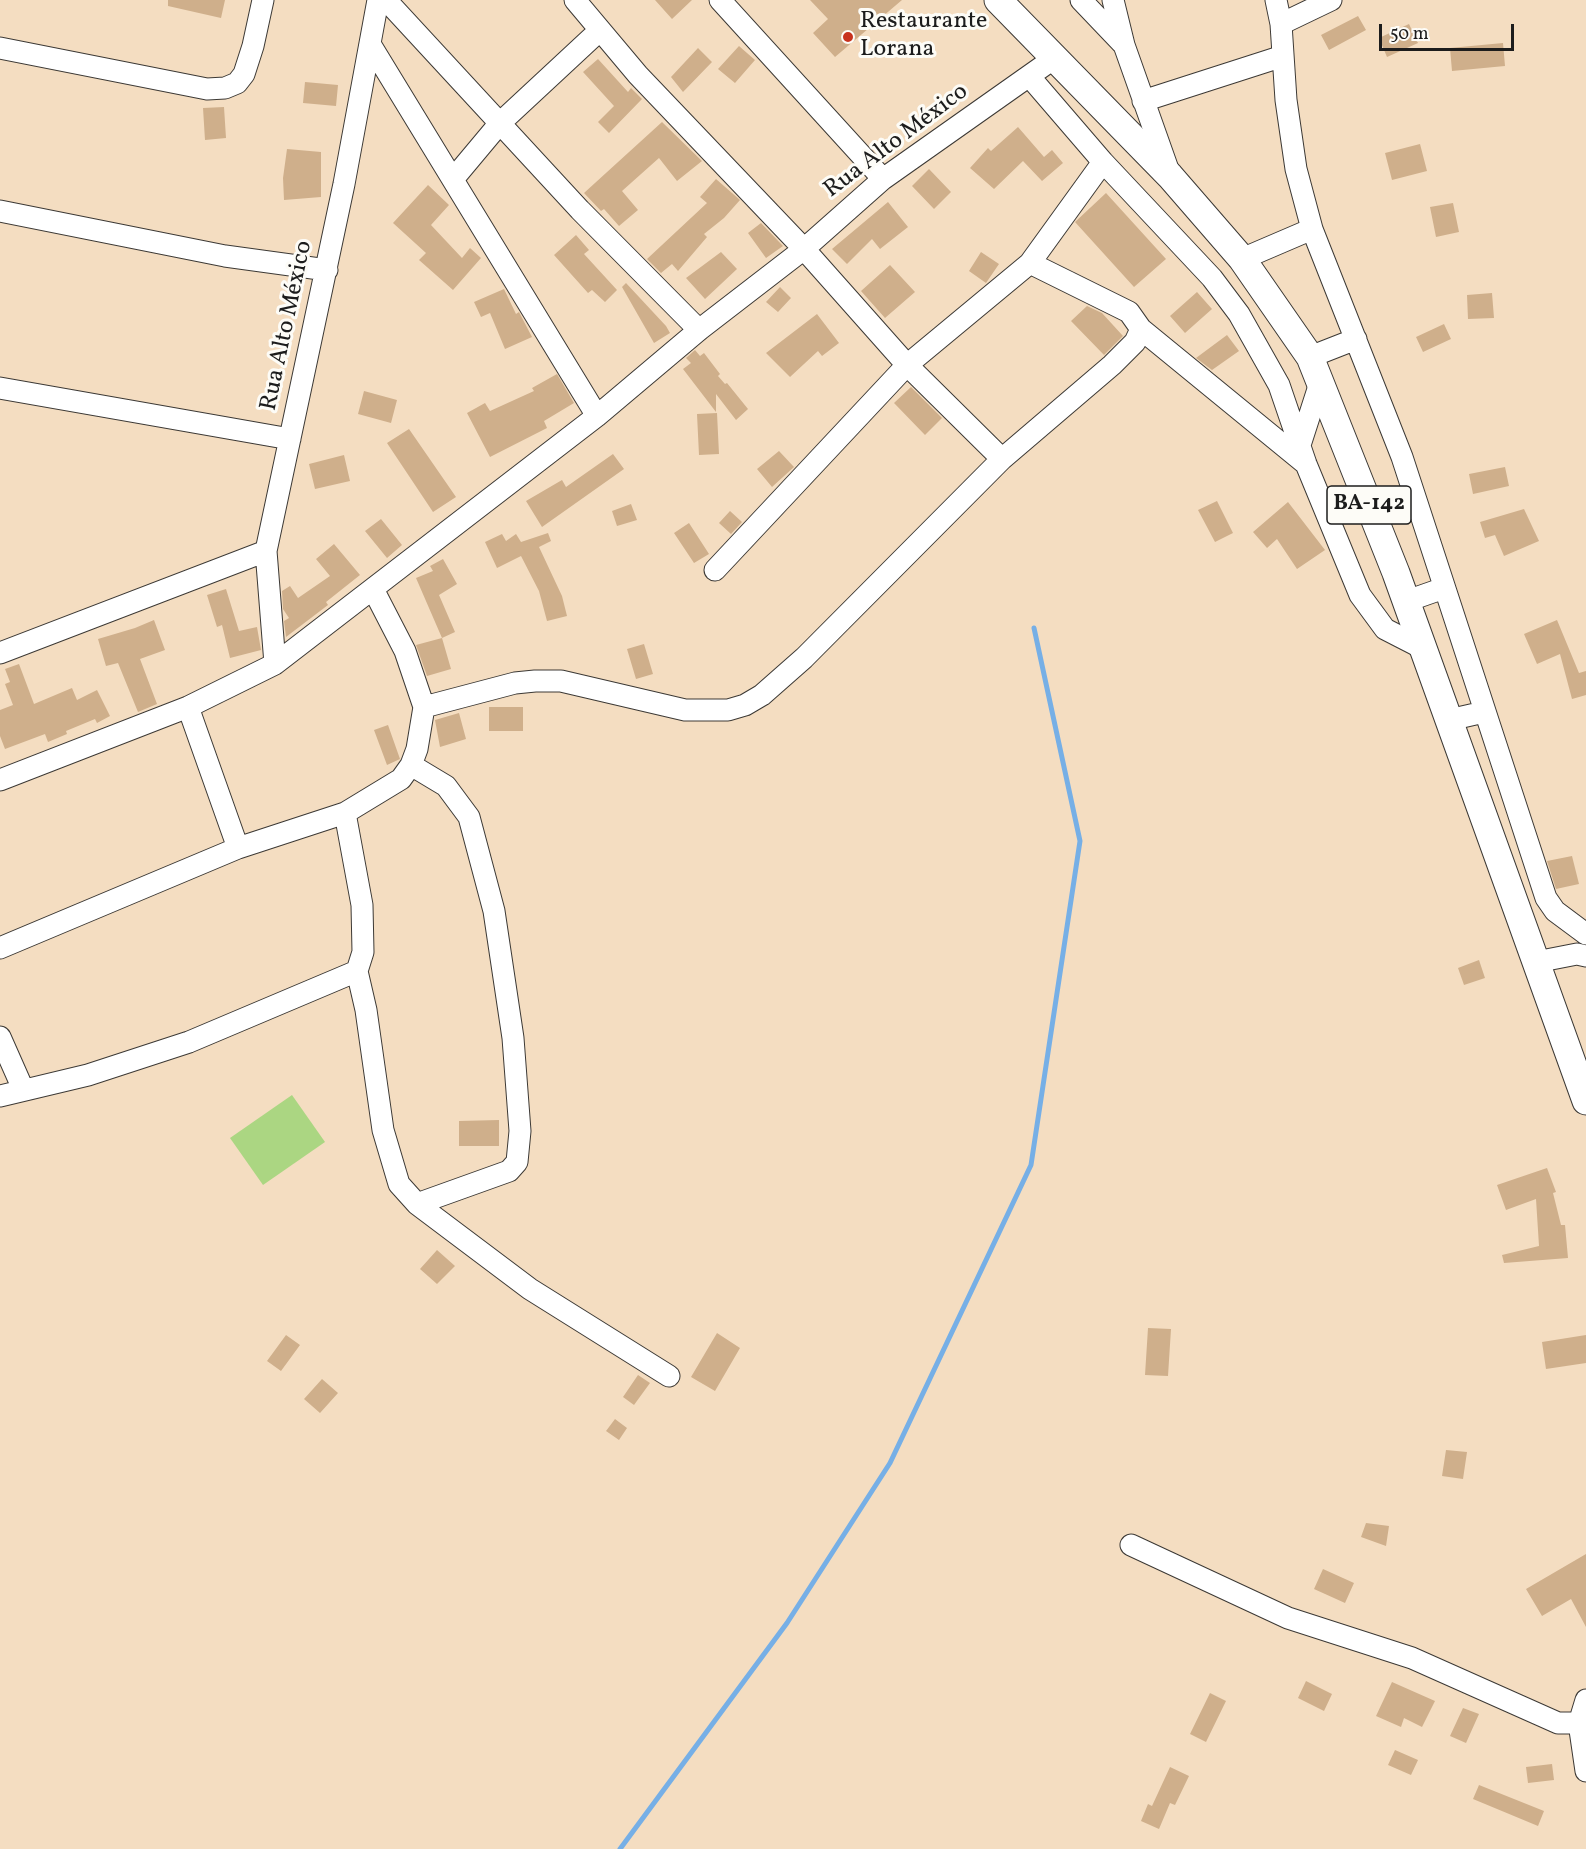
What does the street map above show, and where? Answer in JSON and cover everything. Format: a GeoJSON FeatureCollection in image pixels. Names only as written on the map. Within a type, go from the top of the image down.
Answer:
{"type":"FeatureCollection","features":[{"type":"Feature","properties":{"kind":"main road","name":"BA-142"},"geometry":{"type":"LineString","coordinates":[[998,0],[1053,59],[1170,176],[1242,259],[1310,357],[1407,601],[1586,1101]]}},
{"type":"Feature","properties":{"kind":"street"},"geometry":{"type":"LineString","coordinates":[[0,48],[207,88],[225,88],[237,84],[244,74],[263,0]]}},
{"type":"Feature","properties":{"kind":"street","name":"Rua Alto México"},"geometry":{"type":"LineString","coordinates":[[275,664],[266,551],[327,270],[378,0]]}},
{"type":"Feature","properties":{"kind":"street"},"geometry":{"type":"LineString","coordinates":[[386,0],[580,210],[699,330]]}},
{"type":"Feature","properties":{"kind":"street"},"geometry":{"type":"LineString","coordinates":[[575,0],[638,75],[804,249],[907,365],[1002,459]]}},
{"type":"Feature","properties":{"kind":"street"},"geometry":{"type":"LineString","coordinates":[[720,0],[883,179]]}},
{"type":"Feature","properties":{"kind":"street"},"geometry":{"type":"LineString","coordinates":[[1081,0],[1124,45]]}},
{"type":"Feature","properties":{"kind":"street"},"geometry":{"type":"LineString","coordinates":[[1113,0],[1124,45],[1170,176]]}},
{"type":"Feature","properties":{"kind":"street"},"geometry":{"type":"LineString","coordinates":[[1276,0],[1281,24],[1296,170],[1312,229],[1402,457],[1546,898],[1555,911],[1586,934]]}},
{"type":"Feature","properties":{"kind":"street"},"geometry":{"type":"LineString","coordinates":[[1281,24],[1331,0]]}},
{"type":"Feature","properties":{"kind":"street"},"geometry":{"type":"LineString","coordinates":[[453,178],[500,123],[599,31]]}},
{"type":"Feature","properties":{"kind":"street"},"geometry":{"type":"LineString","coordinates":[[370,44],[597,416]]}},
{"type":"Feature","properties":{"kind":"street"},"geometry":{"type":"LineString","coordinates":[[1143,101],[1283,56]]}},
{"type":"Feature","properties":{"kind":"street","name":"Rua Alto México"},"geometry":{"type":"LineString","coordinates":[[0,780],[188,707],[275,664],[597,416],[699,330],[804,249],[883,179],[1053,59]]}},
{"type":"Feature","properties":{"kind":"street"},"geometry":{"type":"LineString","coordinates":[[1029,76],[1103,162],[1212,278],[1239,314],[1279,385],[1303,455],[1360,595],[1370,613],[1395,637],[1424,649]]}},
{"type":"Feature","properties":{"kind":"street"},"geometry":{"type":"LineString","coordinates":[[715,570],[907,365],[1030,263],[1103,162]]}},
{"type":"Feature","properties":{"kind":"street"},"geometry":{"type":"LineString","coordinates":[[0,212],[225,256],[327,270]]}},
{"type":"Feature","properties":{"kind":"street"},"geometry":{"type":"LineString","coordinates":[[1242,259],[1312,229]]}},
{"type":"Feature","properties":{"kind":"street"},"geometry":{"type":"LineString","coordinates":[[1030,263],[1130,312],[1141,329],[1303,455]]}},
{"type":"Feature","properties":{"kind":"street"},"geometry":{"type":"LineString","coordinates":[[424,707],[515,683],[536,681],[561,681],[685,710],[728,710],[745,705],[762,695],[804,658],[1002,459],[1112,365],[1135,342],[1141,329]]}},
{"type":"Feature","properties":{"kind":"street"},"geometry":{"type":"LineString","coordinates":[[1310,357],[1356,339]]}},
{"type":"Feature","properties":{"kind":"street"},"geometry":{"type":"LineString","coordinates":[[1303,455],[1320,383]]}},
{"type":"Feature","properties":{"kind":"street"},"geometry":{"type":"LineString","coordinates":[[0,388],[290,440]]}},
{"type":"Feature","properties":{"kind":"street"},"geometry":{"type":"LineString","coordinates":[[0,653],[266,551]]}},
{"type":"Feature","properties":{"kind":"street"},"geometry":{"type":"LineString","coordinates":[[1407,601],[1444,588]]}},
{"type":"Feature","properties":{"kind":"street"},"geometry":{"type":"LineString","coordinates":[[0,948],[238,848],[345,813],[400,779],[411,765],[424,707],[405,651],[373,589]]}},
{"type":"Feature","properties":{"kind":"street"},"geometry":{"type":"LineString","coordinates":[[188,707],[238,848]]}},
{"type":"Feature","properties":{"kind":"street"},"geometry":{"type":"LineString","coordinates":[[1449,720],[1484,712]]}},
{"type":"Feature","properties":{"kind":"street"},"geometry":{"type":"LineString","coordinates":[[411,765],[446,786],[469,817],[494,911],[513,1038],[520,1131],[517,1162],[509,1172],[417,1203]]}},
{"type":"Feature","properties":{"kind":"street"},"geometry":{"type":"LineString","coordinates":[[345,813],[362,904],[363,952],[357,971],[366,1010],[383,1130],[399,1184],[417,1203],[530,1289],[669,1376]]}},
{"type":"Feature","properties":{"kind":"street"},"geometry":{"type":"LineString","coordinates":[[1536,963],[1583,953]]}},
{"type":"Feature","properties":{"kind":"street"},"geometry":{"type":"LineString","coordinates":[[0,1096],[88,1075],[189,1042],[357,971]]}},
{"type":"Feature","properties":{"kind":"street"},"geometry":{"type":"LineString","coordinates":[[0,1037],[23,1089]]}},
{"type":"Feature","properties":{"kind":"street"},"geometry":{"type":"LineString","coordinates":[[1131,1545],[1288,1618],[1412,1658],[1558,1723],[1579,1722]]}},
{"type":"Feature","properties":{"kind":"street"},"geometry":{"type":"LineString","coordinates":[[1586,1700],[1579,1722],[1586,1771]]}},
{"type":"Feature","properties":{"kind":"green space"},"geometry":{"type":"Polygon","coordinates":[[[292,1095],[325,1142],[263,1185],[230,1138],[292,1095]]]}},
{"type":"Feature","properties":{"kind":"building"},"geometry":{"type":"Polygon","coordinates":[[[168,0],[225,0],[221,18],[168,6],[168,0]]]}},
{"type":"Feature","properties":{"kind":"building"},"geometry":{"type":"Polygon","coordinates":[[[655,0],[692,0],[672,19],[655,0]]]}},
{"type":"Feature","properties":{"kind":"building","name":"Restaurante Lorana"},"geometry":{"type":"Polygon","coordinates":[[[810,0],[902,0],[835,57],[813,33],[828,19],[810,0]]]}},
{"type":"Feature","properties":{"kind":"building"},"geometry":{"type":"Polygon","coordinates":[[[1358,16],[1366,30],[1329,50],[1321,35],[1358,16]]]}},
{"type":"Feature","properties":{"kind":"building"},"geometry":{"type":"Polygon","coordinates":[[[1409,24],[1418,43],[1387,57],[1379,38],[1409,24]]]}},
{"type":"Feature","properties":{"kind":"building"},"geometry":{"type":"Polygon","coordinates":[[[1503,43],[1505,66],[1452,71],[1450,48],[1503,43]]]}},
{"type":"Feature","properties":{"kind":"building"},"geometry":{"type":"Polygon","coordinates":[[[739,46],[755,60],[735,83],[718,69],[739,46]]]}},
{"type":"Feature","properties":{"kind":"building"},"geometry":{"type":"Polygon","coordinates":[[[698,48],[712,62],[683,92],[671,77],[698,48]]]}},
{"type":"Feature","properties":{"kind":"building"},"geometry":{"type":"Polygon","coordinates":[[[598,59],[628,92],[631,88],[642,99],[609,133],[598,122],[614,106],[583,72],[598,59]]]}},
{"type":"Feature","properties":{"kind":"building"},"geometry":{"type":"Polygon","coordinates":[[[305,82],[338,85],[336,106],[303,103],[305,82]]]}},
{"type":"Feature","properties":{"kind":"building"},"geometry":{"type":"Polygon","coordinates":[[[224,107],[226,138],[205,140],[203,108],[224,107]]]}},
{"type":"Feature","properties":{"kind":"building"},"geometry":{"type":"Polygon","coordinates":[[[662,122],[702,161],[677,181],[659,158],[622,191],[638,210],[619,226],[604,209],[601,211],[584,193],[662,122]]]}},
{"type":"Feature","properties":{"kind":"building"},"geometry":{"type":"Polygon","coordinates":[[[1018,127],[1044,157],[1052,150],[1063,163],[1042,181],[1023,161],[994,189],[970,168],[988,148],[991,151],[1018,127]]]}},
{"type":"Feature","properties":{"kind":"building"},"geometry":{"type":"Polygon","coordinates":[[[1420,144],[1427,171],[1392,180],[1385,153],[1420,144]]]}},
{"type":"Feature","properties":{"kind":"building"},"geometry":{"type":"Polygon","coordinates":[[[287,149],[321,152],[321,197],[284,200],[283,178],[287,149]]]}},
{"type":"Feature","properties":{"kind":"building"},"geometry":{"type":"Polygon","coordinates":[[[929,169],[951,192],[934,209],[912,186],[929,169]]]}},
{"type":"Feature","properties":{"kind":"building"},"geometry":{"type":"Polygon","coordinates":[[[716,179],[740,200],[724,218],[704,234],[707,237],[678,271],[672,264],[661,273],[647,259],[707,203],[700,197],[716,179]]]}},
{"type":"Feature","properties":{"kind":"building"},"geometry":{"type":"Polygon","coordinates":[[[428,185],[449,205],[431,225],[462,258],[470,248],[481,258],[453,290],[419,260],[426,253],[393,223],[428,185]]]}},
{"type":"Feature","properties":{"kind":"building"},"geometry":{"type":"Polygon","coordinates":[[[1106,193],[1166,259],[1134,287],[1075,222],[1106,193]]]}},
{"type":"Feature","properties":{"kind":"building"},"geometry":{"type":"Polygon","coordinates":[[[888,202],[908,227],[880,249],[872,239],[847,264],[832,249],[888,202]]]}},
{"type":"Feature","properties":{"kind":"building"},"geometry":{"type":"Polygon","coordinates":[[[1453,203],[1459,232],[1436,237],[1430,207],[1453,203]]]}},
{"type":"Feature","properties":{"kind":"building"},"geometry":{"type":"Polygon","coordinates":[[[761,223],[783,246],[766,258],[748,233],[761,223]]]}},
{"type":"Feature","properties":{"kind":"building"},"geometry":{"type":"Polygon","coordinates":[[[576,235],[589,250],[584,254],[617,290],[605,302],[592,290],[588,293],[554,255],[576,235]]]}},
{"type":"Feature","properties":{"kind":"building"},"geometry":{"type":"Polygon","coordinates":[[[721,252],[737,269],[705,299],[686,278],[721,252]]]}},
{"type":"Feature","properties":{"kind":"building"},"geometry":{"type":"Polygon","coordinates":[[[981,252],[999,264],[986,283],[969,271],[981,252]]]}},
{"type":"Feature","properties":{"kind":"building"},"geometry":{"type":"Polygon","coordinates":[[[890,265],[915,292],[885,318],[861,291],[890,265]]]}},
{"type":"Feature","properties":{"kind":"building"},"geometry":{"type":"Polygon","coordinates":[[[626,283],[670,333],[654,343],[622,287],[626,283]]]}},
{"type":"Feature","properties":{"kind":"building"},"geometry":{"type":"Polygon","coordinates":[[[780,287],[791,298],[778,312],[766,302],[780,287]]]}},
{"type":"Feature","properties":{"kind":"building"},"geometry":{"type":"Polygon","coordinates":[[[504,289],[516,314],[519,312],[532,337],[505,349],[490,313],[481,317],[474,302],[504,289]]]}},
{"type":"Feature","properties":{"kind":"building"},"geometry":{"type":"Polygon","coordinates":[[[1197,292],[1212,309],[1185,333],[1170,316],[1197,292]]]}},
{"type":"Feature","properties":{"kind":"building"},"geometry":{"type":"Polygon","coordinates":[[[1492,293],[1494,318],[1468,319],[1467,295],[1492,293]]]}},
{"type":"Feature","properties":{"kind":"building"},"geometry":{"type":"Polygon","coordinates":[[[1087,306],[1102,313],[1123,336],[1104,355],[1071,321],[1087,306]]]}},
{"type":"Feature","properties":{"kind":"building"},"geometry":{"type":"Polygon","coordinates":[[[817,314],[839,343],[822,356],[818,351],[790,377],[766,353],[817,314]]]}},
{"type":"Feature","properties":{"kind":"building"},"geometry":{"type":"Polygon","coordinates":[[[1444,324],[1451,339],[1423,352],[1416,337],[1444,324]]]}},
{"type":"Feature","properties":{"kind":"building"},"geometry":{"type":"Polygon","coordinates":[[[1227,335],[1239,351],[1212,370],[1196,358],[1227,335]]]}},
{"type":"Feature","properties":{"kind":"building"},"geometry":{"type":"Polygon","coordinates":[[[695,350],[700,356],[704,353],[720,374],[718,376],[725,384],[727,383],[748,409],[736,420],[716,394],[716,412],[683,369],[691,363],[686,358],[695,350]]]}},
{"type":"Feature","properties":{"kind":"building"},"geometry":{"type":"Polygon","coordinates":[[[557,374],[574,403],[544,421],[547,428],[490,457],[467,413],[485,403],[490,411],[534,391],[532,388],[557,374]]]}},
{"type":"Feature","properties":{"kind":"building"},"geometry":{"type":"Polygon","coordinates":[[[911,387],[942,418],[925,435],[894,403],[911,387]]]}},
{"type":"Feature","properties":{"kind":"building"},"geometry":{"type":"Polygon","coordinates":[[[364,391],[397,400],[391,423],[358,414],[364,391]]]}},
{"type":"Feature","properties":{"kind":"building"},"geometry":{"type":"Polygon","coordinates":[[[717,413],[719,454],[699,455],[697,414],[717,413]]]}},
{"type":"Feature","properties":{"kind":"building"},"geometry":{"type":"Polygon","coordinates":[[[409,429],[456,497],[433,512],[387,443],[409,429]]]}},
{"type":"Feature","properties":{"kind":"building"},"geometry":{"type":"Polygon","coordinates":[[[779,451],[794,467],[772,487],[757,469],[779,451]]]}},
{"type":"Feature","properties":{"kind":"building"},"geometry":{"type":"Polygon","coordinates":[[[613,454],[624,469],[542,527],[526,501],[562,480],[566,487],[613,454]]]}},
{"type":"Feature","properties":{"kind":"building"},"geometry":{"type":"Polygon","coordinates":[[[344,455],[350,481],[315,489],[309,464],[344,455]]]}},
{"type":"Feature","properties":{"kind":"building"},"geometry":{"type":"Polygon","coordinates":[[[1505,467],[1509,486],[1473,494],[1469,474],[1505,467]]]}},
{"type":"Feature","properties":{"kind":"building"},"geometry":{"type":"Polygon","coordinates":[[[1217,501],[1233,533],[1215,542],[1198,510],[1217,501]]]}},
{"type":"Feature","properties":{"kind":"building"},"geometry":{"type":"Polygon","coordinates":[[[1288,502],[1325,550],[1297,569],[1277,539],[1267,548],[1253,532],[1288,502]]]}},
{"type":"Feature","properties":{"kind":"building"},"geometry":{"type":"Polygon","coordinates":[[[631,504],[637,520],[617,526],[612,511],[631,504]]]}},
{"type":"Feature","properties":{"kind":"building"},"geometry":{"type":"Polygon","coordinates":[[[1524,509],[1539,541],[1504,556],[1495,535],[1485,538],[1480,522],[1524,509]]]}},
{"type":"Feature","properties":{"kind":"building"},"geometry":{"type":"Polygon","coordinates":[[[730,511],[742,522],[731,534],[719,523],[730,511]]]}},
{"type":"Feature","properties":{"kind":"building"},"geometry":{"type":"Polygon","coordinates":[[[381,519],[402,545],[387,558],[365,531],[381,519]]]}},
{"type":"Feature","properties":{"kind":"building"},"geometry":{"type":"Polygon","coordinates":[[[689,523],[709,554],[694,563],[674,533],[689,523]]]}},
{"type":"Feature","properties":{"kind":"building"},"geometry":{"type":"Polygon","coordinates":[[[548,533],[551,541],[539,547],[562,596],[567,616],[547,621],[539,591],[521,556],[497,568],[485,542],[502,534],[506,541],[516,534],[521,542],[548,533]]]}},
{"type":"Feature","properties":{"kind":"building"},"geometry":{"type":"Polygon","coordinates":[[[334,544],[360,575],[326,602],[328,605],[286,637],[284,621],[289,618],[283,609],[282,591],[290,586],[298,598],[330,576],[316,559],[334,544]]]}},
{"type":"Feature","properties":{"kind":"building"},"geometry":{"type":"Polygon","coordinates":[[[443,559],[457,584],[439,595],[455,632],[442,638],[416,578],[433,571],[430,566],[443,559]]]}},
{"type":"Feature","properties":{"kind":"building"},"geometry":{"type":"Polygon","coordinates":[[[226,589],[239,631],[257,627],[261,650],[230,658],[222,625],[217,627],[207,595],[226,589]]]}},
{"type":"Feature","properties":{"kind":"building"},"geometry":{"type":"Polygon","coordinates":[[[154,620],[165,650],[140,659],[157,704],[138,712],[118,663],[106,666],[98,639],[154,620]]]}},
{"type":"Feature","properties":{"kind":"building"},"geometry":{"type":"Polygon","coordinates":[[[1557,620],[1579,673],[1586,671],[1586,695],[1572,699],[1560,654],[1537,664],[1524,634],[1557,620]]]}},
{"type":"Feature","properties":{"kind":"building"},"geometry":{"type":"Polygon","coordinates":[[[442,638],[451,669],[427,676],[416,645],[442,638]]]}},
{"type":"Feature","properties":{"kind":"building"},"geometry":{"type":"Polygon","coordinates":[[[644,644],[653,674],[636,679],[627,649],[644,644]]]}},
{"type":"Feature","properties":{"kind":"building"},"geometry":{"type":"Polygon","coordinates":[[[19,664],[34,704],[72,688],[77,700],[97,690],[110,716],[97,723],[95,719],[66,731],[67,734],[48,742],[45,734],[5,749],[0,736],[0,710],[13,705],[5,684],[10,682],[5,669],[19,664]]]}},
{"type":"Feature","properties":{"kind":"building"},"geometry":{"type":"Polygon","coordinates":[[[489,707],[523,707],[523,731],[489,731],[489,707]]]}},
{"type":"Feature","properties":{"kind":"building"},"geometry":{"type":"Polygon","coordinates":[[[459,713],[466,739],[440,747],[435,720],[459,713]]]}},
{"type":"Feature","properties":{"kind":"building"},"geometry":{"type":"Polygon","coordinates":[[[388,725],[400,759],[387,765],[374,730],[388,725]]]}},
{"type":"Feature","properties":{"kind":"building"},"geometry":{"type":"Polygon","coordinates":[[[1572,856],[1579,884],[1556,889],[1547,861],[1572,856]]]}},
{"type":"Feature","properties":{"kind":"building"},"geometry":{"type":"Polygon","coordinates":[[[1479,960],[1485,978],[1464,985],[1458,968],[1479,960]]]}},
{"type":"Feature","properties":{"kind":"building"},"geometry":{"type":"Polygon","coordinates":[[[499,1120],[499,1146],[459,1146],[459,1121],[499,1120]]]}},
{"type":"Feature","properties":{"kind":"building"},"geometry":{"type":"Polygon","coordinates":[[[1547,1168],[1556,1192],[1553,1193],[1561,1225],[1565,1225],[1568,1258],[1504,1263],[1502,1255],[1539,1246],[1536,1199],[1506,1210],[1497,1185],[1547,1168]]]}},
{"type":"Feature","properties":{"kind":"building"},"geometry":{"type":"Polygon","coordinates":[[[437,1250],[455,1266],[437,1284],[420,1269],[437,1250]]]}},
{"type":"Feature","properties":{"kind":"building"},"geometry":{"type":"Polygon","coordinates":[[[1148,1328],[1171,1329],[1168,1376],[1145,1375],[1148,1328]]]}},
{"type":"Feature","properties":{"kind":"building"},"geometry":{"type":"Polygon","coordinates":[[[717,1333],[740,1348],[715,1391],[691,1377],[717,1333]]]}},
{"type":"Feature","properties":{"kind":"building"},"geometry":{"type":"Polygon","coordinates":[[[286,1335],[300,1345],[281,1371],[267,1361],[286,1335]]]}},
{"type":"Feature","properties":{"kind":"building"},"geometry":{"type":"Polygon","coordinates":[[[1586,1335],[1586,1363],[1546,1369],[1542,1342],[1586,1335]]]}},
{"type":"Feature","properties":{"kind":"building"},"geometry":{"type":"Polygon","coordinates":[[[638,1375],[650,1383],[634,1405],[623,1397],[638,1375]]]}},
{"type":"Feature","properties":{"kind":"building"},"geometry":{"type":"Polygon","coordinates":[[[322,1379],[338,1393],[320,1413],[304,1399],[322,1379]]]}},
{"type":"Feature","properties":{"kind":"building"},"geometry":{"type":"Polygon","coordinates":[[[615,1419],[627,1428],[619,1440],[606,1431],[615,1419]]]}},
{"type":"Feature","properties":{"kind":"building"},"geometry":{"type":"Polygon","coordinates":[[[1446,1450],[1467,1452],[1463,1479],[1442,1476],[1446,1450]]]}},
{"type":"Feature","properties":{"kind":"building"},"geometry":{"type":"Polygon","coordinates":[[[1366,1523],[1389,1526],[1386,1546],[1361,1537],[1366,1523]]]}},
{"type":"Feature","properties":{"kind":"building"},"geometry":{"type":"Polygon","coordinates":[[[1586,1554],[1586,1627],[1571,1599],[1542,1616],[1526,1589],[1586,1554]]]}},
{"type":"Feature","properties":{"kind":"building"},"geometry":{"type":"Polygon","coordinates":[[[1323,1569],[1354,1583],[1345,1603],[1314,1589],[1323,1569]]]}},
{"type":"Feature","properties":{"kind":"building"},"geometry":{"type":"Polygon","coordinates":[[[1306,1681],[1332,1694],[1324,1711],[1298,1698],[1306,1681]]]}},
{"type":"Feature","properties":{"kind":"building"},"geometry":{"type":"Polygon","coordinates":[[[1392,1682],[1435,1701],[1422,1727],[1404,1718],[1401,1727],[1376,1716],[1392,1682]]]}},
{"type":"Feature","properties":{"kind":"building"},"geometry":{"type":"Polygon","coordinates":[[[1210,1693],[1226,1701],[1206,1742],[1190,1734],[1210,1693]]]}},
{"type":"Feature","properties":{"kind":"building"},"geometry":{"type":"Polygon","coordinates":[[[1463,1708],[1479,1714],[1466,1743],[1450,1736],[1463,1708]]]}},
{"type":"Feature","properties":{"kind":"building"},"geometry":{"type":"Polygon","coordinates":[[[1395,1750],[1418,1760],[1411,1775],[1388,1765],[1395,1750]]]}},
{"type":"Feature","properties":{"kind":"building"},"geometry":{"type":"Polygon","coordinates":[[[1552,1764],[1554,1780],[1528,1783],[1526,1767],[1552,1764]]]}},
{"type":"Feature","properties":{"kind":"building"},"geometry":{"type":"Polygon","coordinates":[[[1170,1767],[1189,1776],[1175,1805],[1170,1803],[1159,1829],[1141,1821],[1148,1804],[1152,1806],[1170,1767]]]}},
{"type":"Feature","properties":{"kind":"building"},"geometry":{"type":"Polygon","coordinates":[[[1479,1785],[1544,1811],[1538,1826],[1473,1799],[1479,1785]]]}},
{"type":"Feature","properties":{"kind":"waterway"},"geometry":{"type":"LineString","coordinates":[[620,1849],[787,1623],[890,1463],[1031,1165],[1080,841],[1034,628]]}},
{"type":"Feature","properties":{"kind":"place","name":"Restaurante Lorana"},"geometry":{"type":"Point","coordinates":[848,37]}}]}
